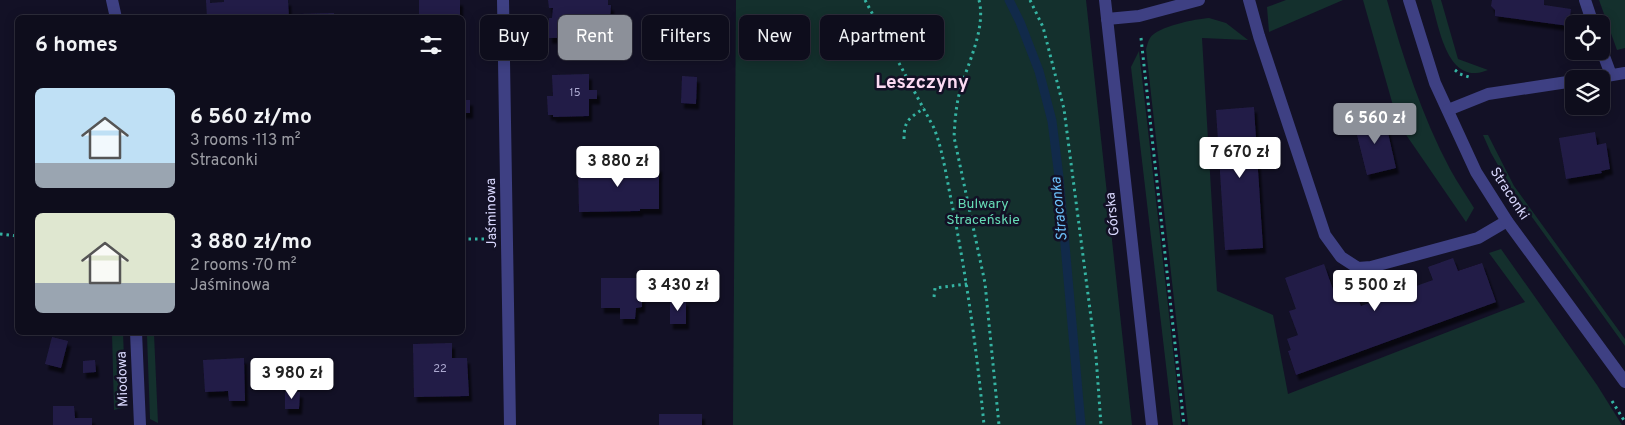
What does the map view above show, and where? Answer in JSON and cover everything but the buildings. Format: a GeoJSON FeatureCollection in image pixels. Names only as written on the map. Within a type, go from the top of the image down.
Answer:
{"type":"FeatureCollection","features":[{"type":"Feature","properties":{"kind":"street"},"geometry":{"type":"LineString","coordinates":[[112,0],[115,15]]}},
{"type":"Feature","properties":{"kind":"street","name":"Jaśminowa"},"geometry":{"type":"LineString","coordinates":[[503,0],[510,425]]}},
{"type":"Feature","properties":{"kind":"street","name":"Górska"},"geometry":{"type":"LineString","coordinates":[[1104,0],[1152,425]]}},
{"type":"Feature","properties":{"kind":"street"},"geometry":{"type":"LineString","coordinates":[[1106,19],[1139,16],[1199,0]]}},
{"type":"Feature","properties":{"kind":"street"},"geometry":{"type":"LineString","coordinates":[[1250,0],[1259,36],[1325,235],[1341,257],[1358,268],[1371,267],[1478,238],[1507,221]]}},
{"type":"Feature","properties":{"kind":"street","name":"Straconki"},"geometry":{"type":"LineString","coordinates":[[1410,0],[1435,83],[1476,172],[1507,221],[1625,382]]}},
{"type":"Feature","properties":{"kind":"street"},"geometry":{"type":"LineString","coordinates":[[1585,0],[1590,15]]}},
{"type":"Feature","properties":{"kind":"street"},"geometry":{"type":"LineString","coordinates":[[1605,60],[1611,75],[1625,73]]}},
{"type":"Feature","properties":{"kind":"street"},"geometry":{"type":"LineString","coordinates":[[1448,110],[1488,94],[1565,82]]}},
{"type":"Feature","properties":{"kind":"street","name":"Miodowa"},"geometry":{"type":"LineString","coordinates":[[136,335],[140,425]]}},
{"type":"Feature","properties":{"kind":"path"},"geometry":{"type":"LineString","coordinates":[[865,0],[924,108],[940,144],[975,334],[984,425]]}},
{"type":"Feature","properties":{"kind":"path"},"geometry":{"type":"LineString","coordinates":[[979,0],[981,12],[975,48],[961,87],[955,114],[954,137],[985,283],[999,425]]}},
{"type":"Feature","properties":{"kind":"path"},"geometry":{"type":"LineString","coordinates":[[1030,0],[1043,27],[1064,109],[1096,356],[1101,425]]}},
{"type":"Feature","properties":{"kind":"path"},"geometry":{"type":"LineString","coordinates":[[1139,16],[1184,425]]}},
{"type":"Feature","properties":{"kind":"path"},"geometry":{"type":"LineString","coordinates":[[1452,68],[1460,74],[1476,78]]}},
{"type":"Feature","properties":{"kind":"path"},"geometry":{"type":"LineString","coordinates":[[904,139],[904,128],[907,120],[924,108]]}},
{"type":"Feature","properties":{"kind":"path"},"geometry":{"type":"LineString","coordinates":[[0,234],[15,236]]}},
{"type":"Feature","properties":{"kind":"path"},"geometry":{"type":"LineString","coordinates":[[934,297],[935,288],[967,284]]}},
{"type":"Feature","properties":{"kind":"green space","name":"Bulwary Straceńskie"},"geometry":{"type":"Polygon","coordinates":[[[736,0],[1086,0],[1132,425],[733,425],[736,0]]]}},
{"type":"Feature","properties":{"kind":"green space"},"geometry":{"type":"Polygon","coordinates":[[[1286,0],[1343,0],[1269,32],[1267,7],[1286,0]]]}},
{"type":"Feature","properties":{"kind":"green space"},"geometry":{"type":"Polygon","coordinates":[[[1363,0],[1387,0],[1422,108],[1450,169],[1474,208],[1466,222],[1398,123],[1363,0]]]}},
{"type":"Feature","properties":{"kind":"green space"},"geometry":{"type":"Polygon","coordinates":[[[1431,0],[1441,0],[1458,59],[1488,70],[1476,73],[1465,71],[1457,66],[1444,46],[1431,0]]]}},
{"type":"Feature","properties":{"kind":"green space"},"geometry":{"type":"Polygon","coordinates":[[[1599,0],[1625,0],[1625,48],[1617,50],[1610,31],[1610,15],[1604,15],[1599,0]]]}},
{"type":"Feature","properties":{"kind":"green space"},"geometry":{"type":"Polygon","coordinates":[[[1209,18],[1226,23],[1248,40],[1202,38],[1217,291],[1273,315],[1288,394],[1525,302],[1489,253],[1501,249],[1597,385],[1622,425],[1188,425],[1146,49],[1150,38],[1161,30],[1209,18]]]}},
{"type":"Feature","properties":{"kind":"green space"},"geometry":{"type":"Polygon","coordinates":[[[1139,51],[1181,425],[1173,425],[1131,67],[1139,51]]]}},
{"type":"Feature","properties":{"kind":"green space"},"geometry":{"type":"Polygon","coordinates":[[[1483,135],[1488,135],[1514,186],[1625,339],[1625,346],[1511,188],[1483,135]]]}},
{"type":"Feature","properties":{"kind":"green space"},"geometry":{"type":"Polygon","coordinates":[[[112,335],[123,335],[126,407],[114,410],[112,335]]]}},
{"type":"Feature","properties":{"kind":"green space"},"geometry":{"type":"Polygon","coordinates":[[[147,335],[154,335],[158,423],[150,419],[147,335]]]}},
{"type":"Feature","properties":{"kind":"waterway","name":"Straconka"},"geometry":{"type":"LineString","coordinates":[[1009,0],[1020,22],[1039,71],[1052,121],[1059,177],[1081,425]]}},
{"type":"Feature","properties":{"kind":"district","name":"Leszczyny"},"geometry":{"type":"Point","coordinates":[922,83]}}]}
